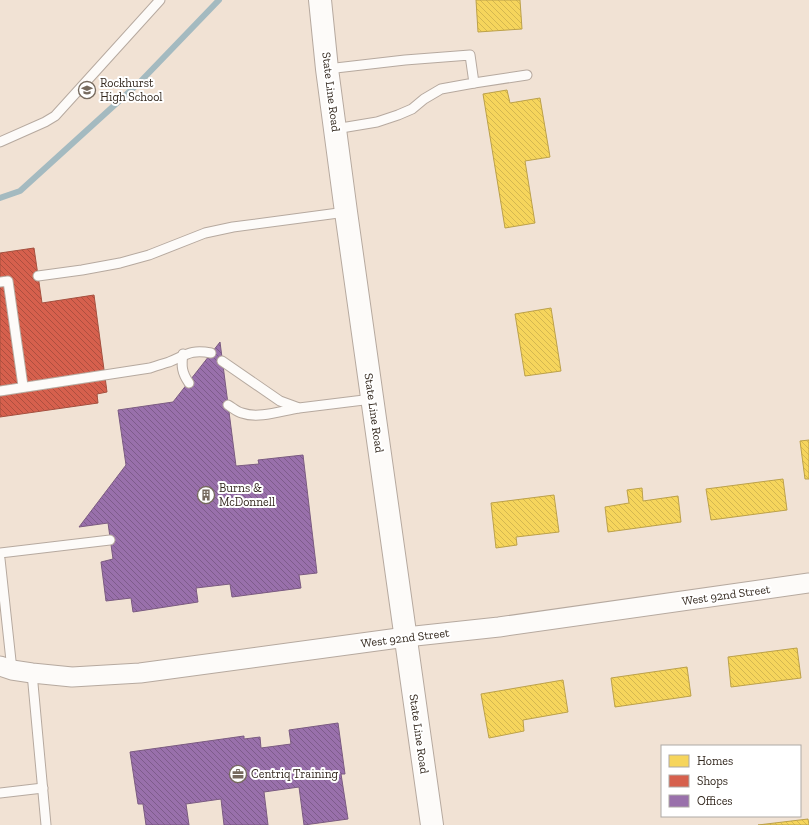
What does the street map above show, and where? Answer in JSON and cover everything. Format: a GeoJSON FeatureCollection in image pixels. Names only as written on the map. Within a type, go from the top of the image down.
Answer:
{"type":"FeatureCollection","features":[{"type":"Feature","properties":{"kind":"main road","name":"State Line Road"},"geometry":{"type":"LineString","coordinates":[[320,0],[327,70],[346,212],[432,825]]}},
{"type":"Feature","properties":{"kind":"street","name":"West 92nd Street"},"geometry":{"type":"LineString","coordinates":[[6,668],[32,673],[72,677],[140,673],[406,637],[499,627],[809,583]]}},
{"type":"Feature","properties":{"kind":"lane"},"geometry":{"type":"LineString","coordinates":[[0,142],[46,122],[55,116],[160,0]]}},
{"type":"Feature","properties":{"kind":"lane"},"geometry":{"type":"LineString","coordinates":[[327,70],[405,60],[470,55],[474,83]]}},
{"type":"Feature","properties":{"kind":"lane"},"geometry":{"type":"LineString","coordinates":[[335,129],[377,122],[398,115],[412,108],[440,89],[527,75]]}},
{"type":"Feature","properties":{"kind":"lane"},"geometry":{"type":"LineString","coordinates":[[38,276],[120,263],[205,233],[233,227],[346,212]]}},
{"type":"Feature","properties":{"kind":"lane"},"geometry":{"type":"LineString","coordinates":[[0,282],[8,281],[23,386]]}},
{"type":"Feature","properties":{"kind":"lane"},"geometry":{"type":"LineString","coordinates":[[0,391],[23,386],[150,368],[170,362],[184,354],[200,350],[211,353]]}},
{"type":"Feature","properties":{"kind":"lane"},"geometry":{"type":"LineString","coordinates":[[184,354],[182,372],[189,383]]}},
{"type":"Feature","properties":{"kind":"lane"},"geometry":{"type":"LineString","coordinates":[[222,361],[280,401],[299,408]]}},
{"type":"Feature","properties":{"kind":"lane"},"geometry":{"type":"LineString","coordinates":[[228,405],[240,413],[249,415],[372,398]]}},
{"type":"Feature","properties":{"kind":"lane"},"geometry":{"type":"LineString","coordinates":[[0,553],[110,540]]}},
{"type":"Feature","properties":{"kind":"lane"},"geometry":{"type":"LineString","coordinates":[[0,559],[6,668]]}},
{"type":"Feature","properties":{"kind":"lane"},"geometry":{"type":"LineString","coordinates":[[32,673],[46,825]]}},
{"type":"Feature","properties":{"kind":"lane"},"geometry":{"type":"LineString","coordinates":[[0,792],[43,788]]}},
{"type":"Feature","properties":{"kind":"building: Homes"},"geometry":{"type":"Polygon","coordinates":[[[476,0],[520,0],[522,29],[478,32],[476,0]]]}},
{"type":"Feature","properties":{"kind":"building: Homes"},"geometry":{"type":"Polygon","coordinates":[[[507,90],[510,103],[540,98],[550,157],[525,161],[535,223],[505,228],[483,94],[507,90]]]}},
{"type":"Feature","properties":{"kind":"building: Homes"},"geometry":{"type":"Polygon","coordinates":[[[551,308],[561,371],[525,376],[515,314],[551,308]]]}},
{"type":"Feature","properties":{"kind":"building: Homes"},"geometry":{"type":"Polygon","coordinates":[[[809,440],[809,479],[805,479],[800,441],[809,440]]]}},
{"type":"Feature","properties":{"kind":"building: Homes"},"geometry":{"type":"Polygon","coordinates":[[[783,479],[787,510],[711,520],[706,489],[783,479]]]}},
{"type":"Feature","properties":{"kind":"building: Homes"},"geometry":{"type":"Polygon","coordinates":[[[642,488],[643,501],[678,496],[681,522],[608,532],[605,507],[629,503],[627,490],[642,488]]]}},
{"type":"Feature","properties":{"kind":"building: Homes"},"geometry":{"type":"Polygon","coordinates":[[[554,495],[559,532],[516,537],[517,545],[496,548],[491,503],[554,495]]]}},
{"type":"Feature","properties":{"kind":"building: Homes"},"geometry":{"type":"Polygon","coordinates":[[[797,648],[801,678],[731,687],[728,657],[797,648]]]}},
{"type":"Feature","properties":{"kind":"building: Homes"},"geometry":{"type":"Polygon","coordinates":[[[687,667],[691,696],[615,707],[611,678],[687,667]]]}},
{"type":"Feature","properties":{"kind":"building: Homes"},"geometry":{"type":"Polygon","coordinates":[[[563,680],[568,712],[523,720],[524,731],[489,738],[481,694],[563,680]]]}},
{"type":"Feature","properties":{"kind":"building: Homes"},"geometry":{"type":"Polygon","coordinates":[[[808,819],[809,825],[758,825],[808,819]]]}},
{"type":"Feature","properties":{"kind":"building: Shops"},"geometry":{"type":"Polygon","coordinates":[[[34,248],[42,303],[94,295],[107,392],[97,394],[98,403],[0,417],[0,253],[34,248]]]}},
{"type":"Feature","properties":{"kind":"building: Offices","name":"Burns & McDonnell"},"geometry":{"type":"Polygon","coordinates":[[[220,342],[236,466],[259,464],[258,460],[303,455],[317,573],[299,575],[301,588],[232,597],[230,584],[196,588],[198,602],[133,612],[131,598],[106,601],[101,562],[113,559],[108,523],[79,527],[126,465],[118,410],[173,402],[220,342]]]}},
{"type":"Feature","properties":{"kind":"building: Offices","name":"Centriq Training"},"geometry":{"type":"Polygon","coordinates":[[[338,723],[345,774],[341,774],[348,819],[304,825],[299,787],[264,792],[268,825],[224,825],[221,799],[186,804],[189,825],[146,825],[143,804],[138,804],[130,752],[244,736],[244,739],[260,737],[261,748],[291,744],[289,730],[338,723]]]}},
{"type":"Feature","properties":{"kind":"waterway"},"geometry":{"type":"LineString","coordinates":[[0,198],[20,191],[140,82],[219,0]]}},
{"type":"Feature","properties":{"kind":"place","name":"Rockhurst High School"},"geometry":{"type":"Point","coordinates":[87,90]}},
{"type":"Feature","properties":{"kind":"place","name":"Burns & McDonnell"},"geometry":{"type":"Point","coordinates":[206,495]}},
{"type":"Feature","properties":{"kind":"place","name":"Centriq Training"},"geometry":{"type":"Point","coordinates":[238,774]}}]}
